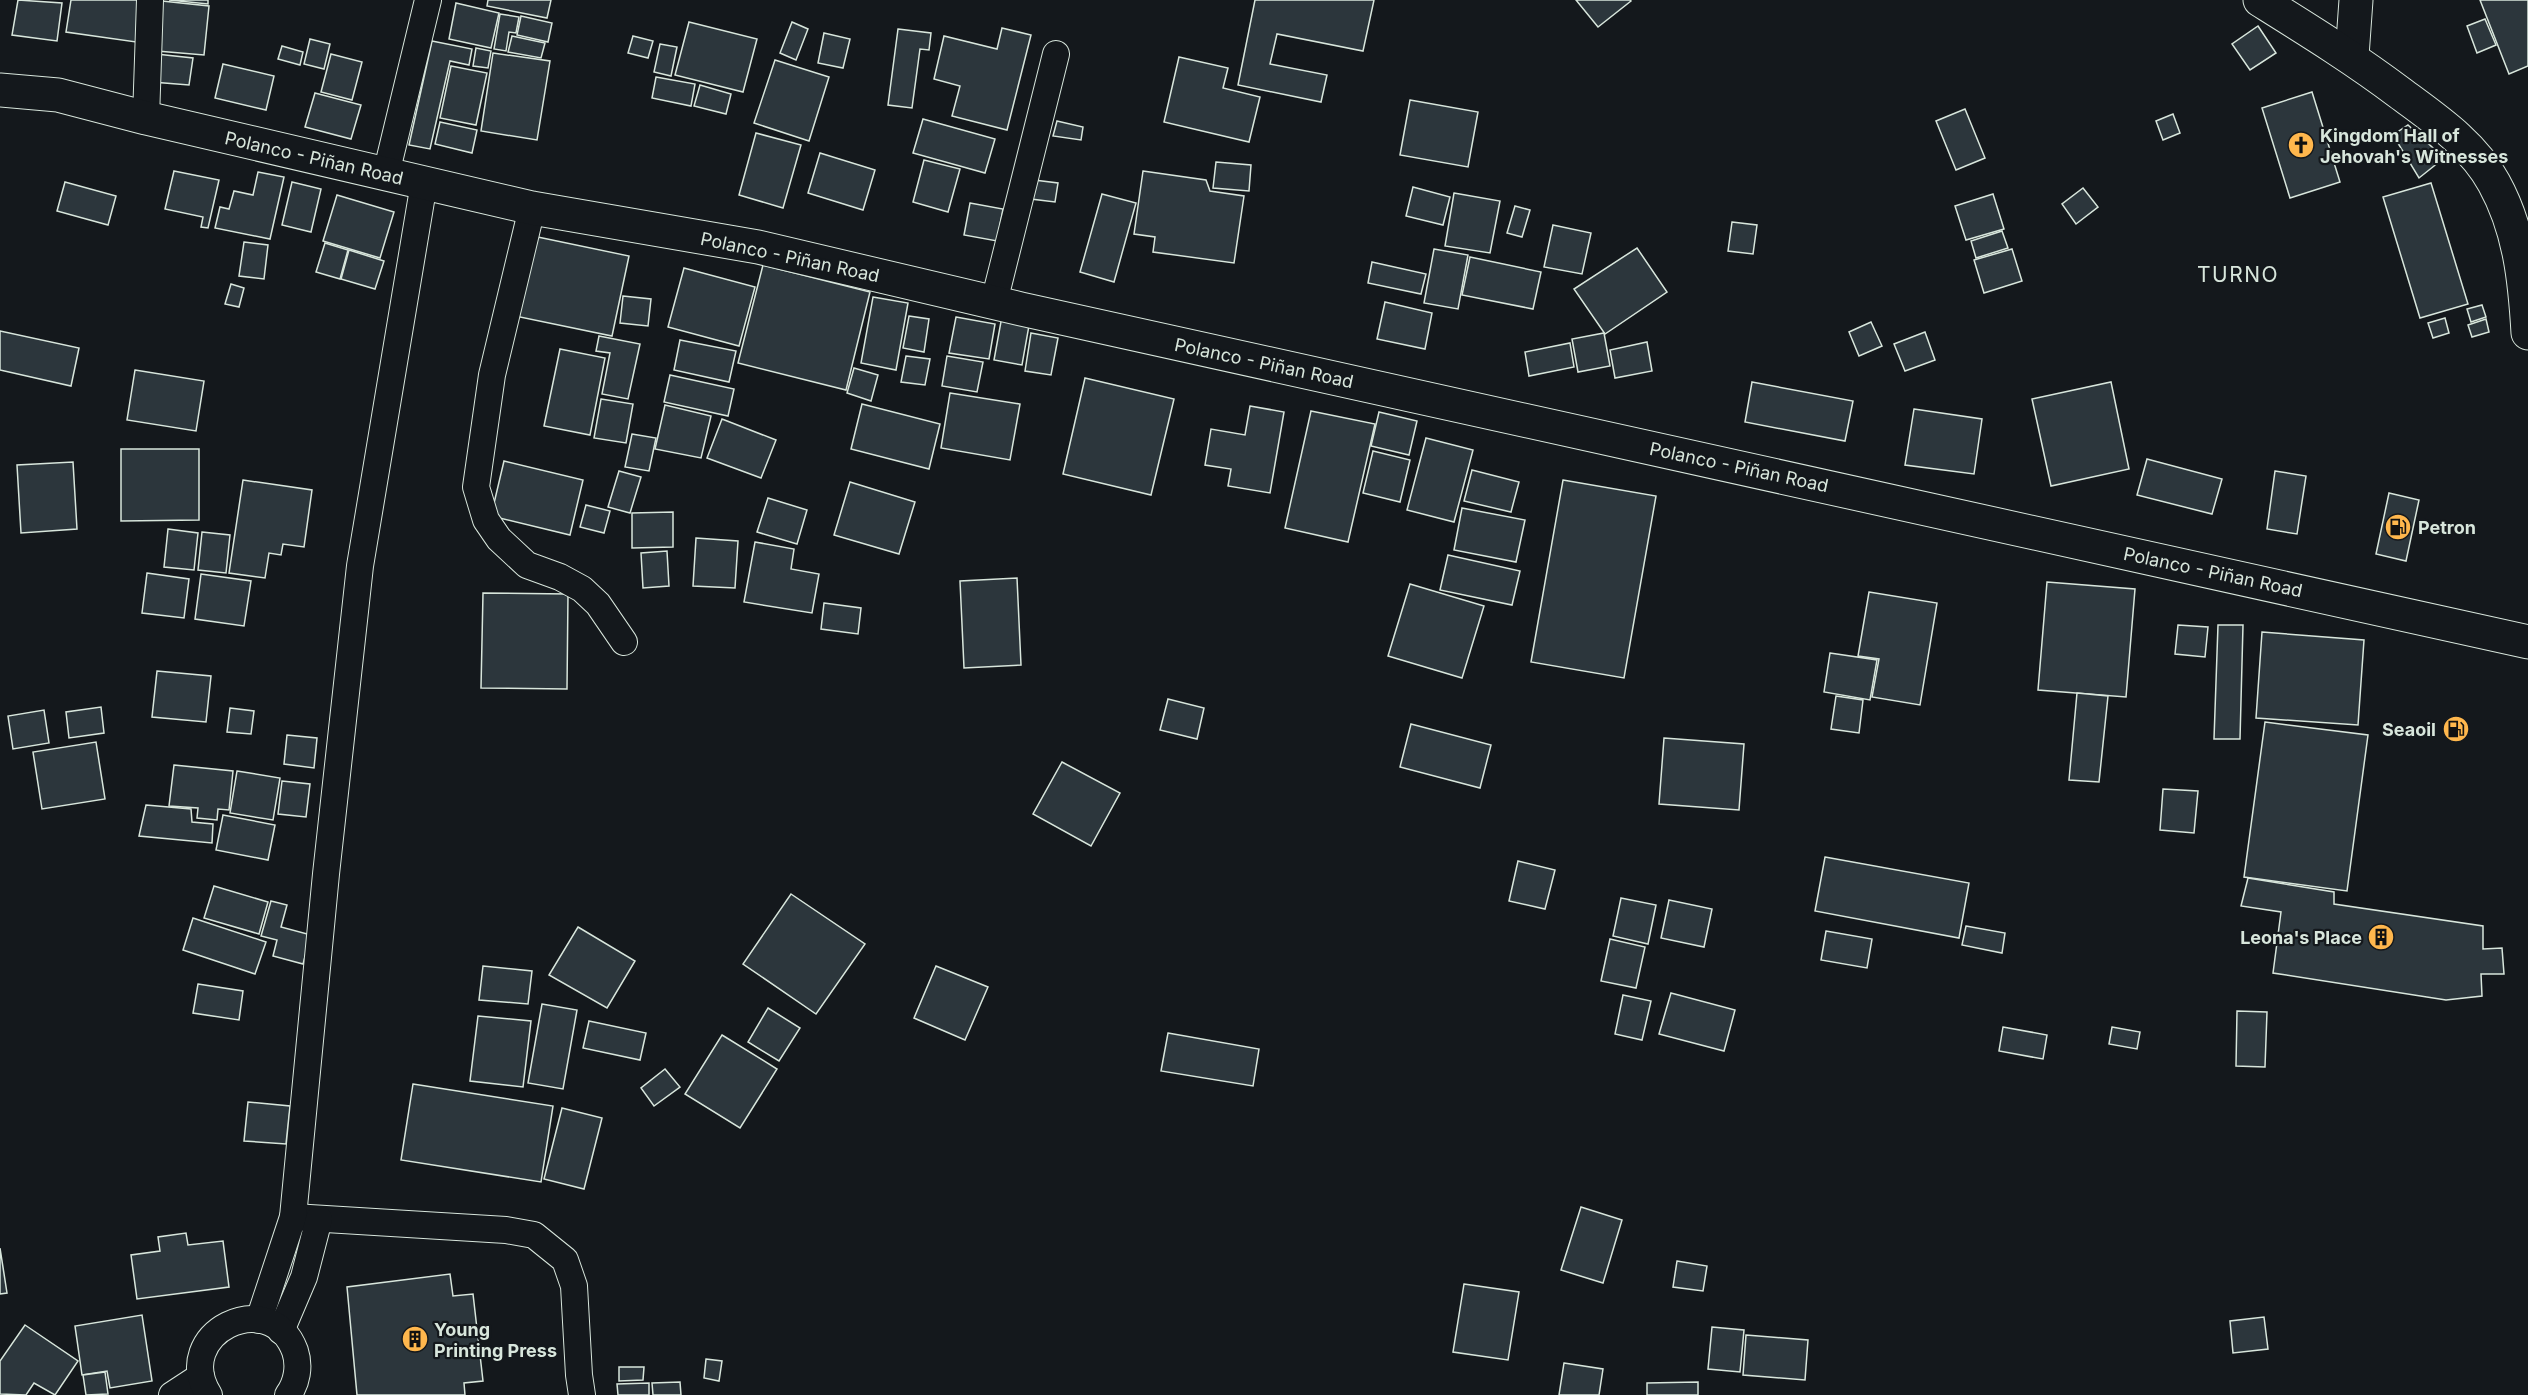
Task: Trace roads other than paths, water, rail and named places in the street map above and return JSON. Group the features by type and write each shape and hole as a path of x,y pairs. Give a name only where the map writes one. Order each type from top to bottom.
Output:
{"main road":[{"path":"2260,0 2352,56 2446,126 2479,159 2494,183 2509,215 2520,254 2528,333"},
{"path":"2352,56 2356,0"},
{"name":"Polanco - Piñan Road","path":"0,90 58,95 146,118 532,208 758,247 994,302 2528,642"}],"street":[{"path":"146,118 150,0"},
{"path":"387,174 428,0"},
{"path":"994,302 1056,54"},
{"path":"270,1325 293,1217 326,874 360,566 424,183"},
{"path":"532,208 492,375 476,487 486,520 499,539 527,565 560,577 582,589 598,604 624,642"},
{"path":"293,1217 506,1230 534,1235 565,1260 574,1286 582,1395"},
{"path":"270,1325 304,1277 319,1219"},
{"path":"172,1395 205,1386 203,1352 216,1332 236,1320 270,1325 290,1341 298,1367 296,1380 288,1395"}],"place":[{"name":"Kingdom Hall of Jehovah's Witnesses","path":"2301,145"},
{"name":"Petron","path":"2398,527"},
{"name":"Seaoil","path":"2456,729"},
{"name":"Leona's Place","path":"2381,937"},
{"name":"Young Printing Press","path":"415,1339"}],"district":[{"name":"TURNO","path":"2238,274"}]}
